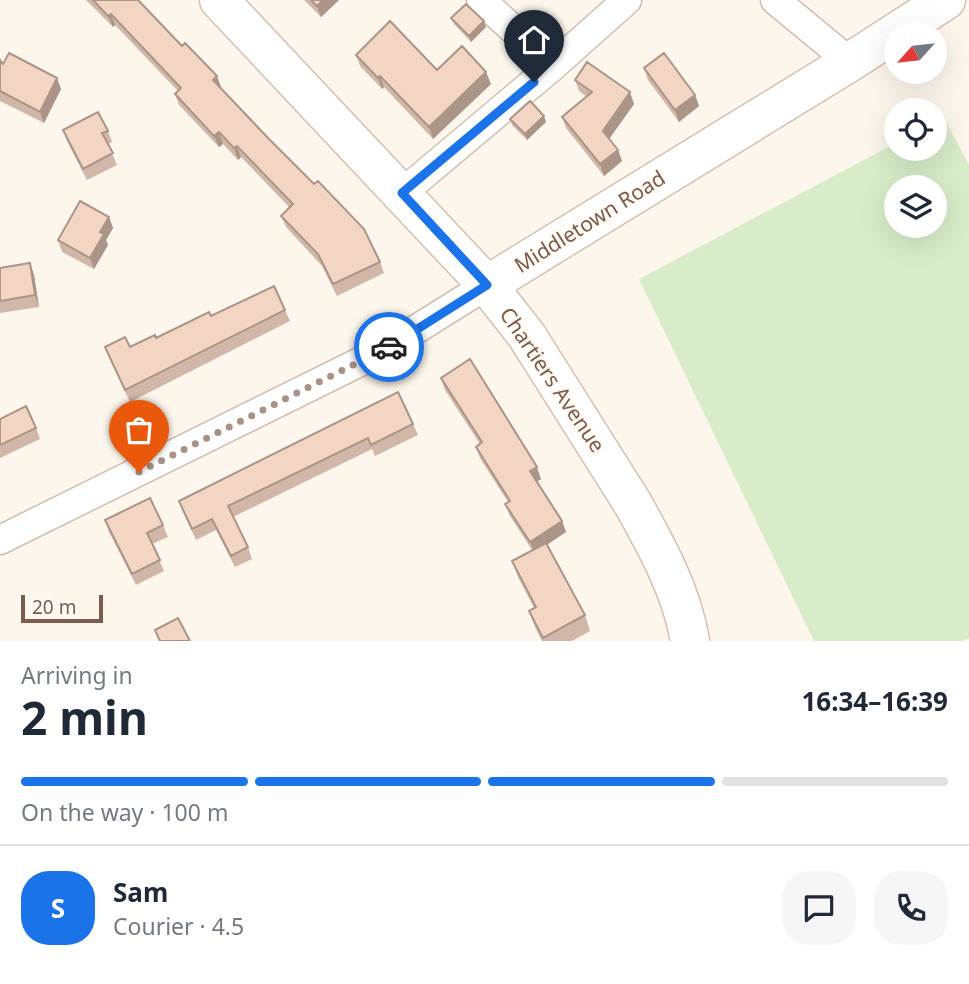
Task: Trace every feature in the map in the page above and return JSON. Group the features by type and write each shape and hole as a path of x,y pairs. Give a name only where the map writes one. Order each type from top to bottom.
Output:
{"street":[{"name":"Chartiers Avenue","path":"219,0 487,285 527,336 633,504 676,589 690,641"},
{"path":"481,0 553,66"},
{"path":"402,193 627,0"},
{"path":"775,0 850,62"},
{"name":"Middletown Road","path":"0,541 380,352 946,0"}],"green space":[{"path":"947,124 969,165 969,638 963,641 814,641 639,279 884,149 884,161 947,161"}],"building":[{"path":"93,0 138,0 182,46 185,43 217,76 213,80 269,139 314,184 318,181 364,229 380,262 333,284 318,254 281,216 293,204 237,146 234,148 219,132 214,136 175,94 181,88 111,14 108,16"},
{"path":"311,0 323,0 317,6"},
{"path":"466,4 484,21 469,36 451,18"},
{"path":"390,21 437,70 462,46 486,72 429,127 356,55"},
{"path":"9,53 57,78 40,112 0,91 0,60 3,64"},
{"path":"664,53 695,95 675,110 644,68"},
{"path":"587,62 630,92 603,131 618,150 600,164 562,117 592,92 575,80"},
{"path":"530,101 544,116 525,134 510,119"},
{"path":"98,112 108,131 102,133 113,153 83,169 63,130"},
{"path":"80,201 109,217 100,232 104,234 90,258 58,240"},
{"path":"30,263 35,295 0,301 0,268"},
{"path":"274,286 285,310 125,390 105,347 125,337 130,347 155,335 156,338 209,312 211,316"},
{"path":"470,359 537,467 530,471 562,521 530,542 505,504 510,501 476,447 482,442 441,378"},
{"path":"398,392 413,424 371,445 368,438 228,506 248,547 231,556 212,519 192,529 179,501"},
{"path":"26,406 36,428 0,445 0,419"},
{"path":"150,498 163,525 147,533 160,560 132,574 105,520"},
{"path":"546,543 585,615 543,638 529,611 536,607 512,561"},
{"path":"178,618 190,641 160,641 155,630"}],"way so far":[{"path":"139,472 389,347"}],"route":[{"path":"389,347 487,285 402,193 534,82"}]}
